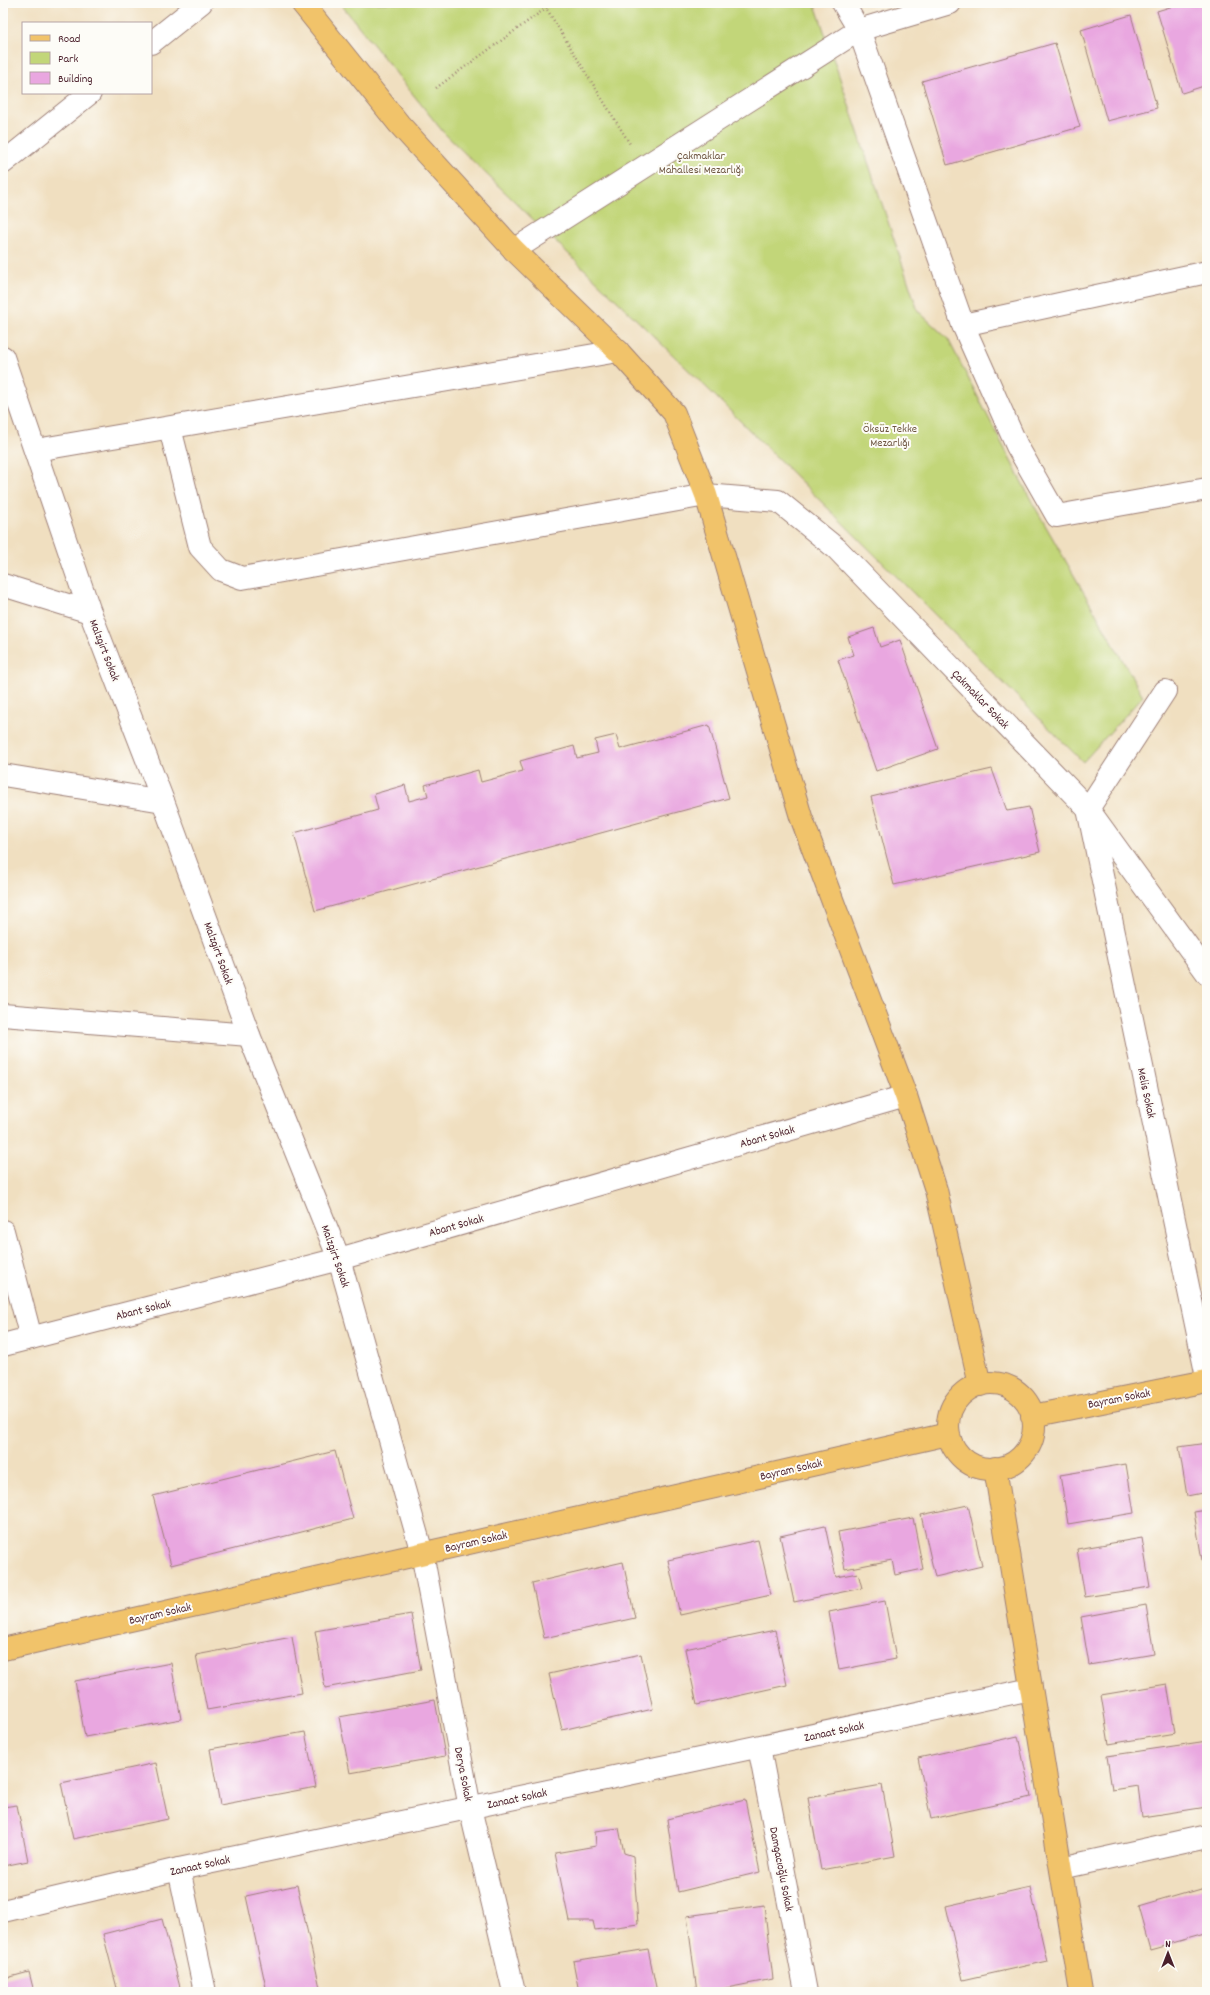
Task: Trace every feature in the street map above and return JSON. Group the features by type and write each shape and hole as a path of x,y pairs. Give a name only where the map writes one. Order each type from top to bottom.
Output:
{"main road":[{"path":"302,3 399,124 514,250 618,351 674,413 706,495 801,817 906,1096 936,1190 980,1385"},
{"name":"Bayram Sokak","path":"1032,1416 1207,1381"},
{"path":"986,1383 1000,1384 1013,1389 1023,1398 1030,1409 1033,1435 1028,1448 1018,1459 1005,1466 995,1468 975,1466 962,1459 953,1447 948,1434 948,1418 953,1404 962,1394 980,1385 986,1383"},
{"name":"Bayram Sokak","path":"3,1649 948,1434"},
{"path":"995,1468 1081,1992"}],"street":[{"path":"152,43 201,3"},
{"path":"843,3 859,30 963,325 1017,446 1056,516 1207,489"},
{"path":"514,250 859,30 950,3"},
{"path":"3,163 89,94"},
{"path":"963,325 1207,272"},
{"path":"36,450 618,351"},
{"name":"Malzgirt Sokak","path":"3,357 36,450 90,612 163,801 249,1035 339,1259 422,1554"},
{"name":"Çakmaklar Sokak","path":"170,428 200,547 221,570 242,578 706,495 778,501 838,550 1088,809 1207,973"},
{"path":"3,585 90,612"},
{"path":"1088,809 1165,690"},
{"path":"3,775 163,801"},
{"name":"Melis Sokak","path":"1088,809 1207,1377"},
{"path":"3,1015 249,1035"},
{"name":"Abant Sokak","path":"3,1345 339,1259 906,1096"},
{"path":"3,1230 31,1338"},
{"name":"Derya Sokak","path":"422,1554 470,1808 514,1992"},
{"name":"Zanaat Sokak","path":"3,1911 179,1869 1031,1689"},
{"name":"Damgacıoğlu Sokak","path":"759,1746 806,1992"},
{"path":"1061,1868 1207,1836"},
{"path":"179,1869 206,1992"}],"path":[{"path":"543,3 644,167"},
{"path":"436,88 552,3"}],"green space":[{"name":"Çakmaklar Mahallesi Mezarlığı","path":"340,3 813,3 817,10 918,311 948,339 1032,502 1143,696 1083,762 708,389 444,133"}],"building":[{"path":"1183,3 1207,3 1207,85 1182,93 1157,11"},
{"path":"1131,15 1157,108 1107,121 1081,30"},
{"path":"1055,43 1080,127 947,165 922,81"},
{"path":"874,628 880,647 900,640 938,749 876,771 838,660 854,655 848,637"},
{"path":"709,725 729,798 315,911 294,833 378,810 374,794 405,785 409,801 428,796 425,785 478,770 481,782 523,771 520,761 574,746 577,758 598,753 595,740 616,735 620,749"},
{"path":"992,769 1007,811 1029,807 1040,852 894,885 871,797"},
{"path":"1207,1443 1207,1492 1187,1496 1179,1447"},
{"path":"335,1451 353,1519 171,1565 153,1496"},
{"path":"1126,1464 1134,1513 1068,1524 1060,1475"},
{"path":"968,1505 982,1566 935,1577 921,1515"},
{"path":"1207,1510 1207,1560 1202,1560 1194,1512"},
{"path":"913,1518 923,1569 895,1575 892,1560 845,1569 838,1532"},
{"path":"825,1526 836,1577 858,1573 862,1588 794,1602 780,1536"},
{"path":"1142,1538 1150,1587 1085,1597 1077,1549"},
{"path":"758,1540 771,1595 680,1615 668,1560"},
{"path":"623,1562 635,1618 544,1638 532,1583"},
{"path":"885,1601 896,1659 839,1670 829,1612"},
{"path":"1146,1605 1154,1654 1089,1665 1081,1617"},
{"path":"411,1614 421,1670 325,1688 315,1631"},
{"path":"775,1630 787,1685 697,1705 685,1649"},
{"path":"292,1637 302,1693 207,1710 196,1655"},
{"path":"641,1654 653,1709 562,1730 549,1674"},
{"path":"171,1663 181,1719 85,1737 75,1681"},
{"path":"1167,1684 1175,1733 1109,1744 1101,1695"},
{"path":"435,1700 445,1756 350,1773 339,1717"},
{"path":"305,1732 316,1787 220,1805 210,1749"},
{"path":"1018,1736 1031,1797 931,1819 918,1758"},
{"path":"1207,1741 1207,1807 1142,1817 1138,1786 1112,1790 1107,1756"},
{"path":"156,1763 168,1819 73,1839 61,1783"},
{"path":"882,1785 895,1856 821,1870 808,1798"},
{"path":"745,1800 760,1872 678,1892 667,1819"},
{"path":"17,1805 28,1861 3,1866 3,1807"},
{"path":"619,1828 624,1853 633,1856 638,1924 595,1930 593,1921 569,1921 555,1853 596,1846 595,1831"},
{"path":"297,1885 321,1992 267,1992 246,1896"},
{"path":"1030,1887 1047,1961 963,1980 946,1906"},
{"path":"1207,1887 1207,1934 1150,1950 1138,1907"},
{"path":"764,1905 773,1979 706,1992 697,1992 687,1916"},
{"path":"162,1919 181,1991 118,1992 103,1934"},
{"path":"648,1949 657,1992 579,1992 573,1961"},
{"path":"29,1972 34,1992 3,1992 3,1979"}],"park label":[{"name":"Öksüz Tekke Mezarlığı","path":"890,435"}]}
